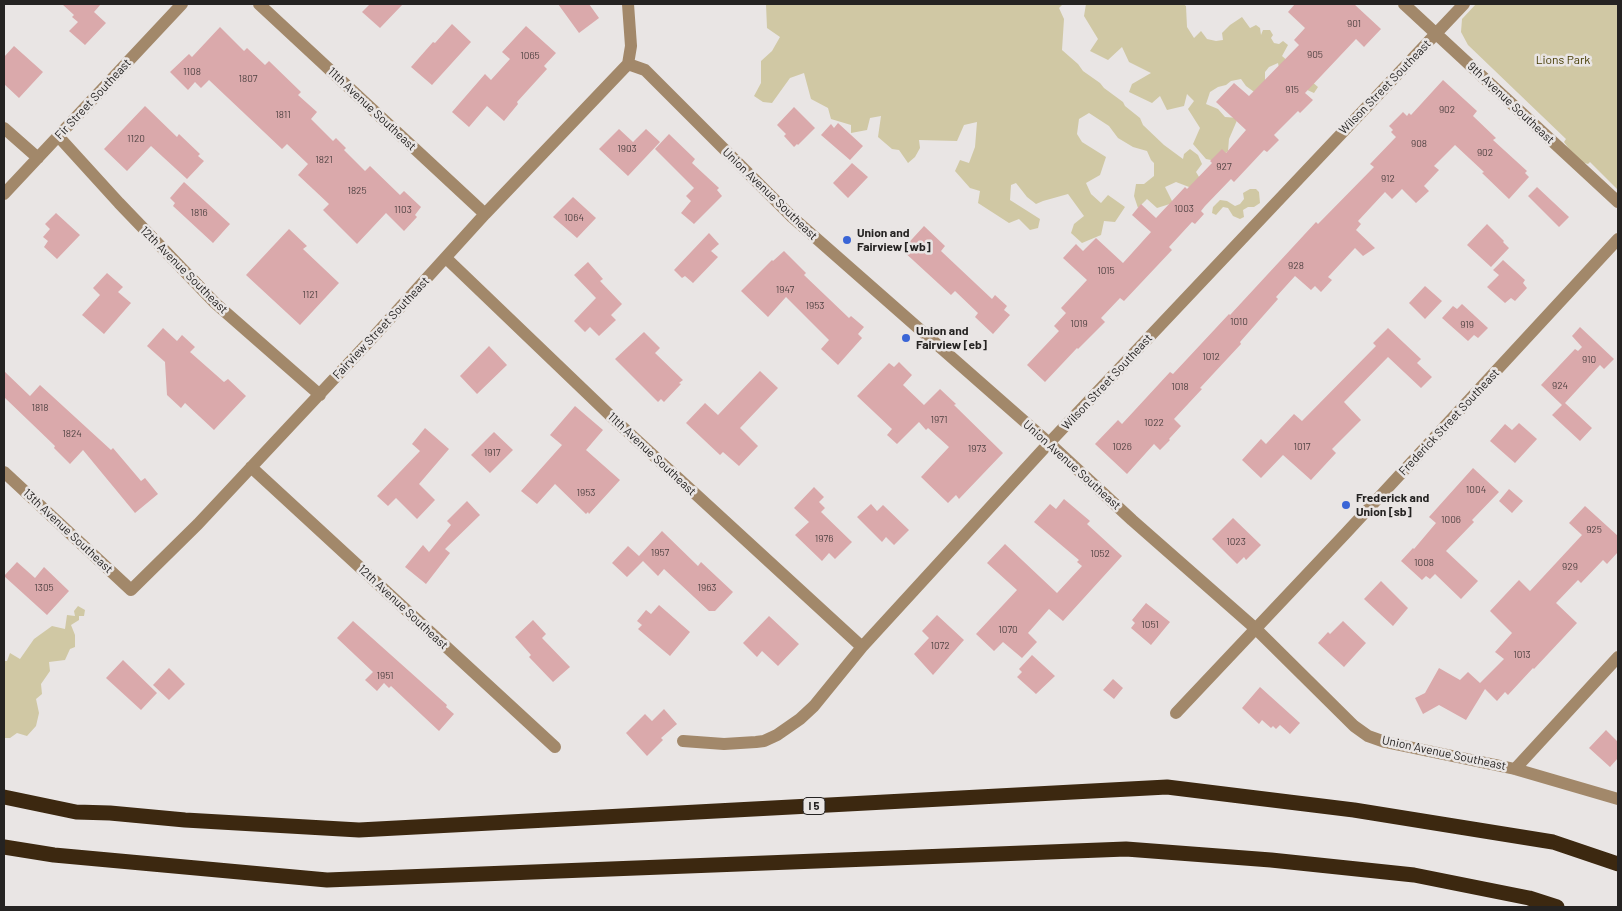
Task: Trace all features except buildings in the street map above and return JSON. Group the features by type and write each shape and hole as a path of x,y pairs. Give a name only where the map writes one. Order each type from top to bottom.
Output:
{"highway":[{"name":"I 5","path":"4,797 76,812 359,830 1166,788 1354,810 1553,842 1618,864"},
{"path":"4,847 54,855 327,880 1126,849 1271,860 1414,875 1529,898 1557,907"}],"street":[{"name":"Fir Street Southeast","path":"4,194 182,4"},
{"name":"11th Avenue Southeast","path":"259,4 485,214"},
{"path":"628,4 631,46 628,64"},
{"name":"9th Avenue Southeast","path":"1404,4 1618,202"},
{"name":"Wilson Street Southeast","path":"683,740 724,744 764,740 777,735 800,719 814,706 862,647 1049,443 1464,4"},
{"name":"Fairview Street Southeast","path":"132,590 198,524 320,395 485,214 628,64"},
{"name":"Union Avenue Southeast","path":"628,64 645,70 792,217 1049,443 1132,520 1256,629 1354,726 1368,736 1385,742 1515,769 1618,799"},
{"path":"4,128 38,158"},
{"name":"12th Avenue Southeast","path":"58,136 215,303 320,395"},
{"name":"Frederick Street Southeast","path":"1176,713 1618,239"},
{"name":"11th Avenue Southeast","path":"446,258 616,421 862,647"},
{"name":"12th Avenue Southeast","path":"251,468 555,747"},
{"name":"13th Avenue Southeast","path":"4,472 132,590"},
{"path":"1515,769 1618,657"}],"green space":[{"path":"766,4 1063,4 1059,8 1064,19 1062,50 1083,71 1123,102 1164,145 1183,159 1184,154 1190,149 1198,155 1202,164 1196,172 1210,195 1176,182 1165,187 1173,203 1157,208 1147,199 1138,208 1134,196 1136,184 1144,184 1154,176 1154,163 1147,151 1133,147 1118,138 1109,126 1089,113 1079,119 1077,134 1082,142 1106,157 1100,175 1086,183 1091,194 1101,203 1108,195 1125,207 1115,222 1104,221 1101,235 1082,243 1071,233 1074,224 1084,216 1068,194 1036,204 1027,197 1016,183 1011,185 1010,200 1040,219 1038,228 1030,230 1019,219 1009,223 978,203 980,191 970,188 955,171 960,160 969,163 975,147 977,122 964,125 957,141 919,140 920,148 915,157 908,163 899,150 892,149 878,137 881,116 870,118 867,130 851,133 851,125 831,119 828,108 811,99 804,73 790,78 772,103 763,102 754,96 761,83 761,61 772,51 780,37 767,28"},
{"path":"1086,4 1183,4 1186,6 1187,27 1194,38 1201,31 1207,39 1216,41 1223,40 1222,33 1242,17 1250,28 1256,25 1260,28 1261,35 1263,30 1270,30 1274,43 1279,44 1283,41 1288,45 1282,56 1318,87 1314,93 1305,89 1280,73 1278,63 1269,67 1265,72 1265,87 1261,97 1246,86 1241,79 1231,81 1210,92 1206,104 1218,109 1225,117 1238,118 1229,139 1228,151 1216,161 1206,159 1193,144 1200,128 1188,109 1194,101 1187,94 1184,106 1167,110 1160,96 1152,103 1129,92 1132,84 1151,73 1129,62 1122,47 1108,60 1090,51 1098,39 1084,16"},
{"name":"Lions Park","path":"1476,4 1618,4 1618,190 1590,162 1588,164 1578,161 1564,142 1566,139 1468,45 1461,32 1462,19"},
{"path":"1250,189 1256,189 1259,192 1260,203 1243,210 1244,217 1240,219 1233,216 1228,208 1223,207 1216,215 1212,213 1213,207 1220,200 1227,201 1235,206 1240,204 1244,199 1243,193"},
{"path":"78,606 85,610 84,616 79,616 79,620 71,625 75,635 75,647 70,649 65,660 49,662 50,671 41,684 42,694 36,699 39,713 36,726 27,736 17,733 10,738 4,738 4,661 7,661 10,653 20,659 34,639 52,626 65,629 67,615 75,616 74,611"}],"place":[{"name":"Union and Fairview [wb]","path":"847,240"},
{"name":"Union and Fairview [eb]","path":"906,338"},
{"name":"Frederick and Union [sb]","path":"1346,505"}]}
